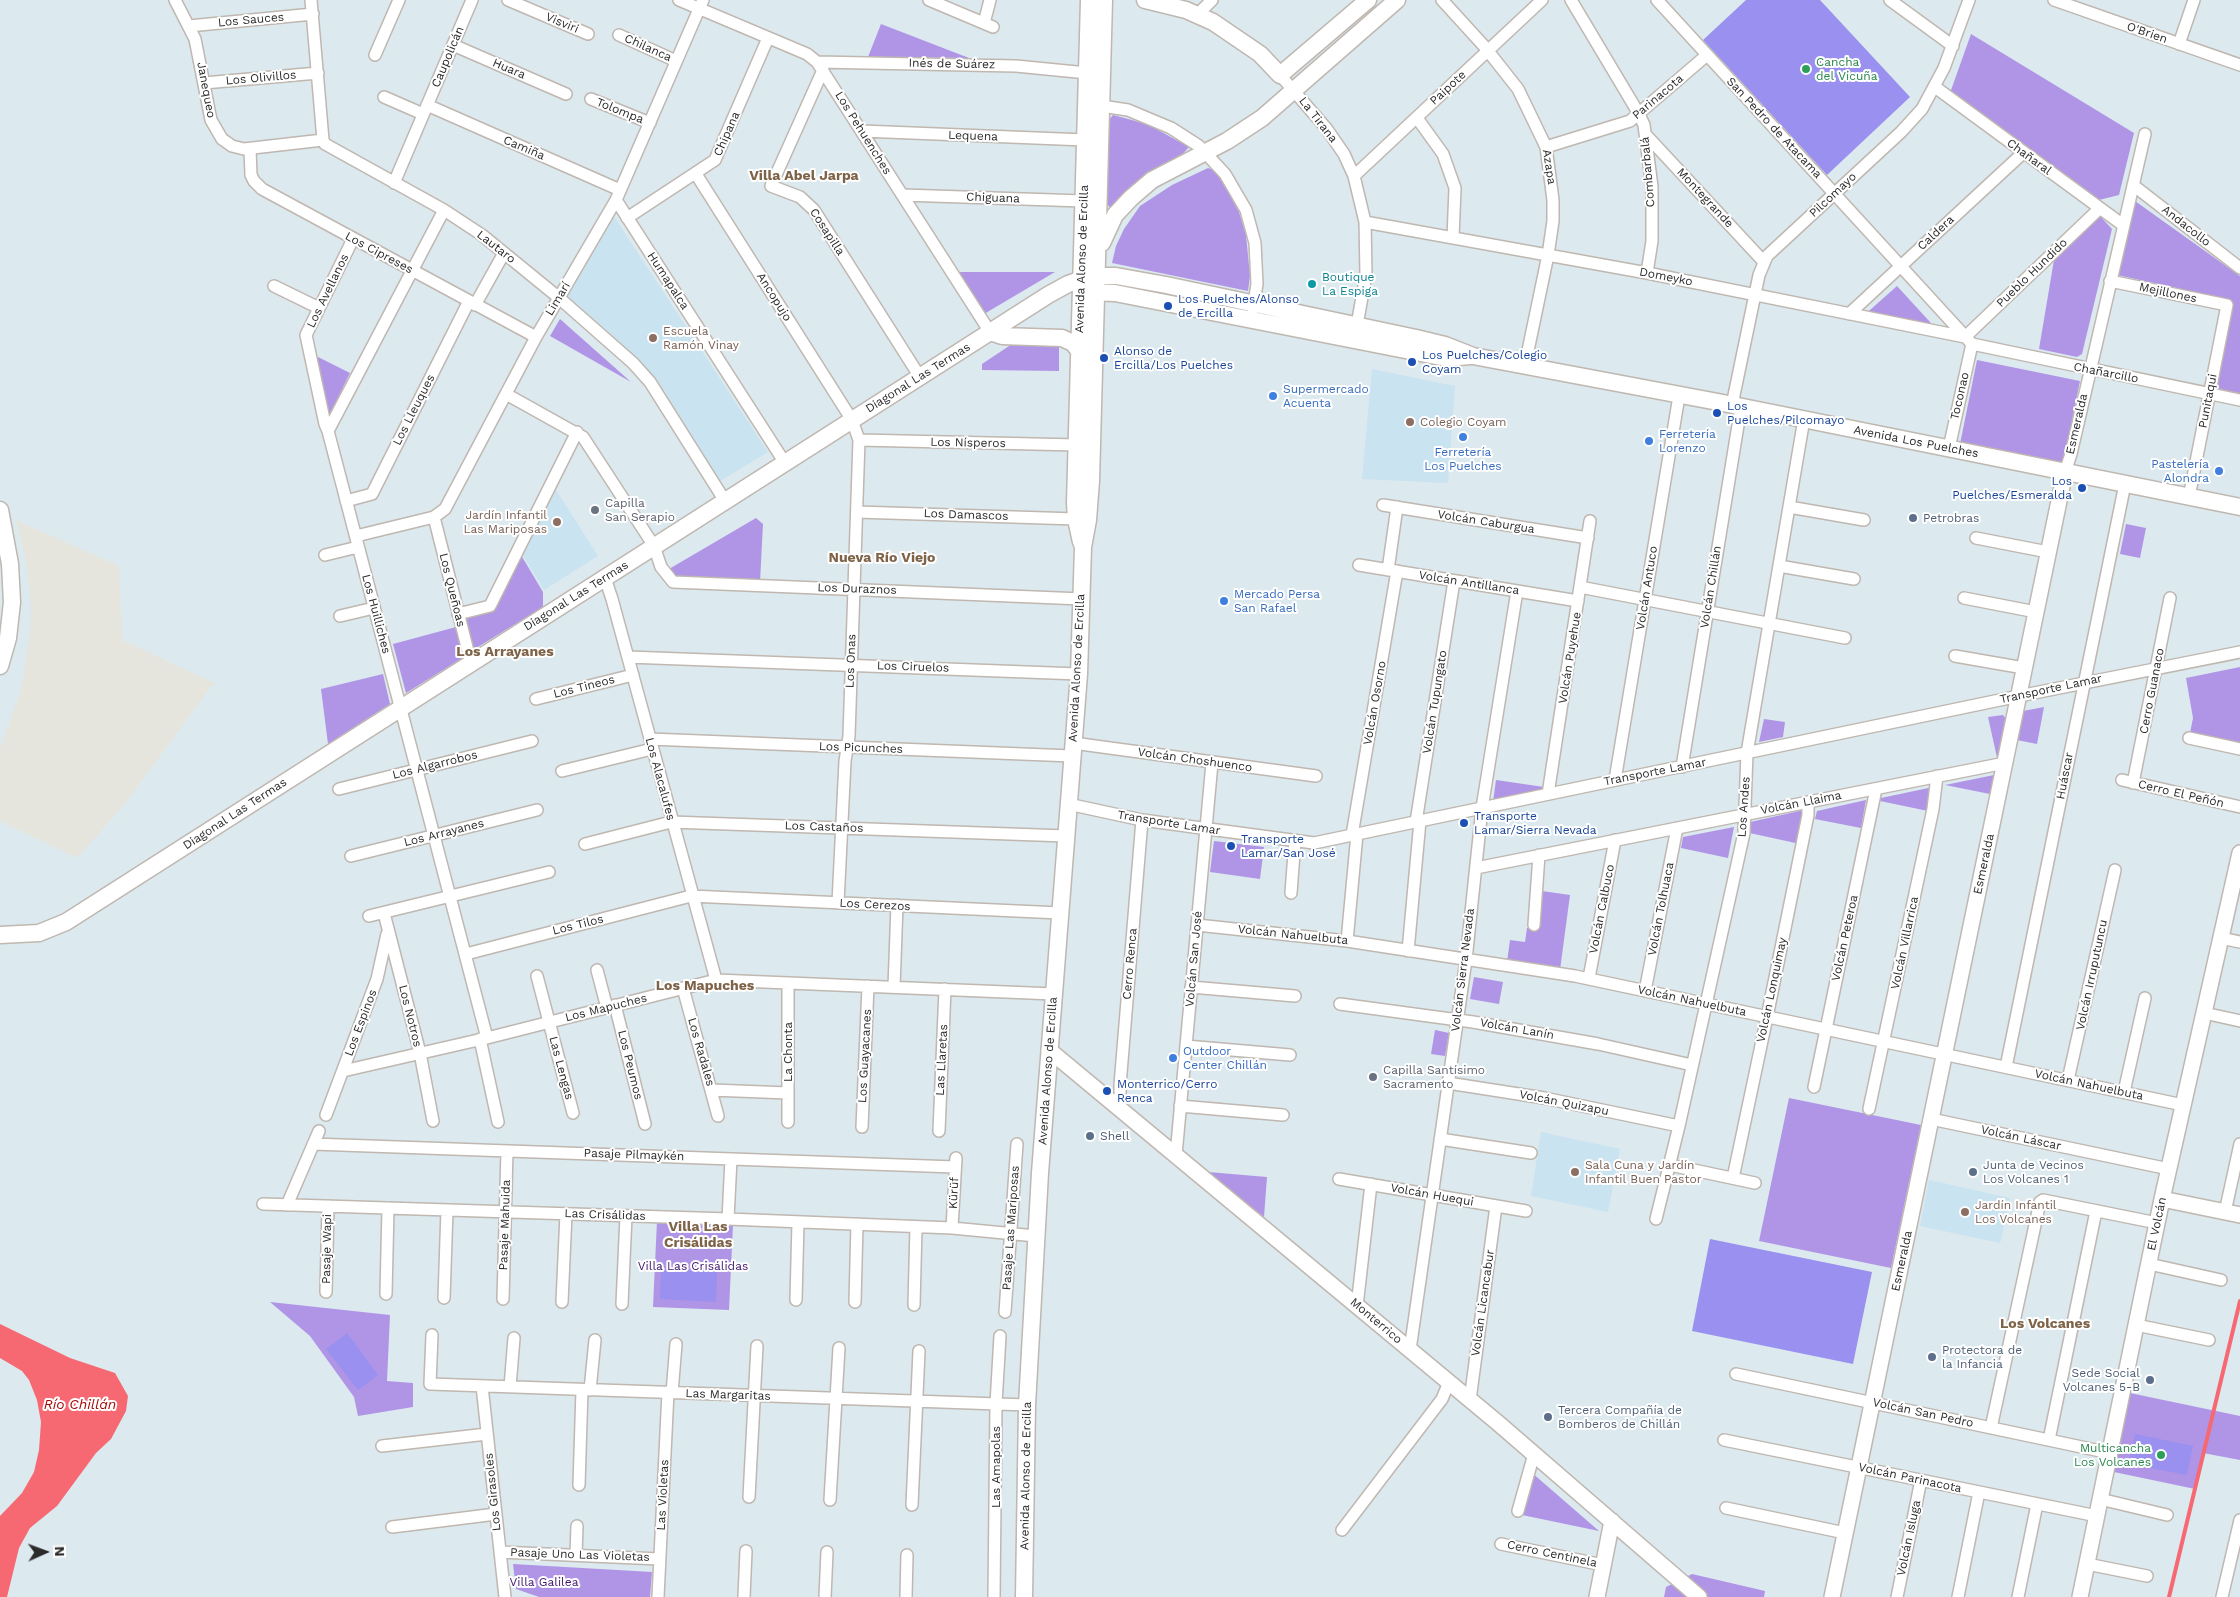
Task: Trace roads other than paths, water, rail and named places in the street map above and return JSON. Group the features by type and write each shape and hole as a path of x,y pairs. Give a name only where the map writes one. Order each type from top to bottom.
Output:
{"main road":[{"path":"1089,8 1103,0"},
{"name":"Avenida Alonso de Ercilla","path":"1024,1597 1027,1405 1036,1236 1079,674 1083,547 1088,520 1091,481 1099,250 1094,105 1103,0"},
{"name":"La Tirana","path":"1145,0 1198,14 1244,41 1260,54 1280,76"},
{"path":"1280,76 1368,0"},
{"path":"1099,250 1115,215 1152,180 1246,130 1295,91 1396,0"},
{"name":"Avenida Alonso de Ercilla","path":"1083,547 1076,519 1085,140 1094,105 1087,73 1089,8"},
{"name":"Avenida Los Puelches","path":"1098,283 1116,276 1252,312 1446,358 1473,356"},
{"name":"Diagonal Las Termas","path":"0,935 38,933 66,922 1044,298 1081,285 1098,283"},
{"name":"Avenida Los Puelches","path":"1252,312 1357,325 1445,345 1473,356 1737,406 2240,507"},
{"path":"990,332 1002,336 1062,338 1073,343 1079,351"},
{"path":"0,510 10,564 12,602 8,638 0,666"}],"street":[{"name":"Janequeo","path":"175,0 190,26 197,48 211,120 217,134 232,146 250,149 323,140"},
{"path":"311,0 323,140"},
{"path":"375,55 399,0"},
{"name":"Caupolicán","path":"394,183 472,0"},
{"name":"Visviri","path":"508,0 588,34"},
{"name":"Los Pehuenches","path":"679,0 701,4 768,38 807,54 820,66 990,332"},
{"path":"929,0 988,25 990,0"},
{"name":"Azapa","path":"1442,0 1488,51 1518,90 1546,147 1553,200 1548,256 1525,365"},
{"name":"Paipote","path":"1354,176 1542,0"},
{"name":"Combarbalá","path":"1571,0 1639,114 1646,135 1652,187 1652,241 1647,273"},
{"name":"San Pedro de Atacama","path":"1656,0 1835,193 1968,341"},
{"path":"1890,0 1953,46"},
{"name":"Pilcomayo","path":"1737,406 1755,296 1764,262 1772,251 1912,121 1935,87 1953,46 1969,0"},
{"name":"O'Brien","path":"2054,0 2240,65"},
{"path":"2179,44 2194,0"},
{"path":"1198,14 1210,1"},
{"name":"Limarí","path":"434,516 442,512 448,505 536,337 618,195 701,4"},
{"name":"Los Sauces","path":"190,26 313,14"},
{"name":"Chilanca","path":"619,35 676,61"},
{"name":"Chipana","path":"627,218 715,160 768,38"},
{"name":"Huara","path":"453,45 566,94"},
{"name":"Parinacota","path":"1546,147 1630,121 1706,55"},
{"name":"Inés de Suárez","path":"820,66 1023,66 1087,73"},
{"name":"Cosapilla","path":"820,66 771,186 800,197 814,210 920,377"},
{"name":"Los Olivillos","path":"204,83 318,73"},
{"name":"La Tirana","path":"1280,76 1326,128 1344,154 1354,176 1365,222 1366,275 1357,325"},
{"name":"Chañaral","path":"1935,87 2123,225"},
{"path":"384,97 425,110"},
{"name":"Tolompa","path":"591,99 650,123"},
{"path":"1094,105 1128,110 1157,120 1185,136 1205,152 1231,182 1249,218 1256,259 1257,284 1252,312"},
{"name":"Camiña","path":"425,110 618,195"},
{"path":"1417,118 1443,154 1455,188 1453,238"},
{"name":"Lequena","path":"862,131 1085,140"},
{"name":"Esmeralda","path":"1832,1597 2065,472 2145,134"},
{"name":"Montegrande","path":"1646,135 1764,262"},
{"name":"Lautaro","path":"323,140 330,148 444,210 482,235 558,297 640,371 725,501"},
{"name":"Los Cipreses","path":"250,149 251,175 257,186 536,337"},
{"name":"Caldera","path":"1849,314 2023,153"},
{"name":"Ancopujo","path":"696,174 852,420"},
{"name":"Andacollo","path":"2133,185 2238,262"},
{"name":"Humapalca","path":"618,195 627,218 785,463"},
{"name":"Chiguana","path":"903,195 1084,201"},
{"name":"Pueblo Hundido","path":"1968,341 2099,209"},
{"path":"328,431 444,210"},
{"name":"Domeyko","path":"1365,222 1647,273 1849,314 1968,341"},
{"name":"Los Avellanos","path":"328,431 324,424 306,336 353,239"},
{"name":"Los Lleuques","path":"346,502 372,494 472,303 504,253"},
{"name":"Mejillones","path":"2110,281 2227,305"},
{"path":"274,286 320,308"},
{"name":"Punitaqui","path":"2189,497 2227,305"},
{"name":"Chañarcillo","path":"1968,341 2090,370 2240,400"},
{"name":"Toconao","path":"1949,448 1968,341"},
{"path":"506,394 577,432 587,442 654,546"},
{"name":"Volcán Antuco","path":"1615,780 1679,396"},
{"name":"Volcán Chillán","path":"1682,767 1737,406"},
{"name":"Los Onas","path":"838,903 857,512 858,440 852,420"},
{"name":"Los Andes","path":"1656,1219 1707,1004 1744,833 1743,815 1747,753 1804,420"},
{"name":"Los Huilliches","path":"328,431 466,954 484,1039 498,1122"},
{"path":"458,614 490,606 577,432"},
{"name":"Los Nísperos","path":"858,440 1077,445"},
{"name":"Huáscar","path":"2006,1067 2125,484"},
{"name":"Volcán Caburgua","path":"1383,505 1588,538"},
{"name":"Volcán Osorno","path":"1347,941 1355,834 1392,570 1397,507"},
{"path":"1789,507 1864,520"},
{"name":"Los Damascos","path":"857,512 1076,519"},
{"path":"325,555 434,516"},
{"name":"Los Queñoas","path":"434,516 471,663"},
{"name":"Volcán Puyehue","path":"1548,794 1590,521"},
{"path":"1976,538 2048,552"},
{"name":"Los Duraznos","path":"654,546 661,567 672,582 1082,598"},
{"name":"Volcán Antillanca","path":"1359,565 1578,602"},
{"path":"1779,566 1854,580"},
{"name":"Los Alacalufes","path":"605,578 628,657 691,896 716,980"},
{"name":"Volcán Tupungato","path":"1408,951 1418,821 1454,581"},
{"path":"1580,587 1845,638"},
{"name":"Volcán Sierra Nevada","path":"1410,1350 1466,960 1482,808 1517,591"},
{"path":"1964,598 2036,612"},
{"name":"Cerro Guanaco","path":"2128,781 2156,668 2170,598"},
{"path":"340,616 374,608"},
{"name":"Transporte Lamar","path":"1068,804 1142,820 1314,843 2084,682 2240,652"},
{"path":"1955,656 2024,668"},
{"name":"Los Ciruelos","path":"628,657 1079,674"},
{"name":"Los Tineos","path":"536,699 632,675"},
{"path":"2189,738 2240,749"},
{"name":"Los Algarrobos","path":"338,789 532,741"},
{"name":"Los Picunches","path":"562,771 651,744 1073,750"},
{"name":"Volcán Choshuenco","path":"1073,750 1212,763 1316,776"},
{"name":"Volcán Llaima","path":"1476,868 2005,762"},
{"name":"Volcán San José","path":"1176,1155 1212,763"},
{"name":"Volcán Villarrica","path":"1869,1109 1933,809 1937,776"},
{"name":"Cerro El Peñón","path":"2128,781 2240,808"},
{"name":"Volcán Peteroa","path":"1814,1087 1876,788"},
{"name":"Volcán Lonquimay","path":"1733,1178 1808,815 1808,802"},
{"name":"Los Arrayanes","path":"352,856 537,810"},
{"name":"Cerro Renca","path":"1120,1109 1120,1085 1142,820"},
{"name":"Los Castaños","path":"584,844 672,822 1066,836"},
{"name":"Volcán Tolhuaca","path":"1644,991 1677,828"},
{"path":"1291,892 1295,840"},
{"name":"Volcán Calbuco","path":"1589,978 1615,840"},
{"name":"El Volcán","path":"2080,1597 2162,1199 2240,853"},
{"path":"1534,925 1539,855"},
{"name":"Volcán Irruputuncu","path":"2068,1080 2115,870"},
{"path":"369,916 549,872"},
{"name":"Los Cerezos","path":"691,896 1060,913"},
{"name":"Los Tilos","path":"466,954 691,896"},
{"path":"894,987 897,906"},
{"name":"Los Notros","path":"384,913 420,1053 433,1121"},
{"name":"Volcán Nahuelbuta","path":"1197,925 1347,941 1589,978 2183,1105"},
{"name":"Los Espinos","path":"326,1115 377,979 388,929"},
{"path":"2221,938 2240,942"},
{"name":"Los Peumos","path":"597,970 611,1007 645,1124"},
{"name":"Las Lengas","path":"537,976 573,1113"},
{"name":"Los Mapuches","path":"343,1071 484,1039 716,980 1054,994"},
{"name":"La Chonta","path":"788,983 788,1122"},
{"name":"Los Guayacanes","path":"862,1127 868,986"},
{"path":"1191,987 1295,996"},
{"name":"Los Radales","path":"683,988 718,1116"},
{"name":"Las Llaretas","path":"939,1131 945,989"},
{"path":"2124,1092 2145,998"},
{"name":"Volcán Lanín","path":"1340,1004 1457,1020 1590,1043 1692,1065"},
{"path":"2204,1013 2240,1021"},
{"path":"1186,1046 1290,1055"},
{"name":"Monterrico","path":"1049,1050 1449,1382 1699,1597"},
{"name":"Volcán Quizapu","path":"1448,1083 1544,1098 1679,1126"},
{"path":"712,1090 788,1093"},
{"path":"1180,1106 1283,1115"},
{"name":"Volcán Láscar","path":"1931,1119 2169,1170"},
{"path":"287,1205 319,1132"},
{"path":"1440,1139 1531,1153"},
{"name":"Pasaje Pilmaykén","path":"313,1144 731,1159 956,1162"},
{"name":"Pasaje Las Mariposas","path":"1005,1312 1017,1144"},
{"path":"2162,1199 2233,1214 2240,1144"},
{"name":"Pasaje Mahuida","path":"503,1299 507,1151"},
{"path":"728,1219 731,1159"},
{"name":"Kürüf","path":"952,1228 956,1162"},
{"path":"1670,1165 1755,1183"},
{"name":"Volcán Huequi","path":"1338,1179 1526,1211"},
{"path":"1357,1306 1371,1184"},
{"path":"1991,1428 2041,1201 2157,1223"},
{"name":"Las Crisálidas","path":"263,1204 857,1224 952,1228 1036,1236"},
{"name":"Pasaje Wapi","path":"326,1292 328,1206"},
{"name":"Volcán Licancabur","path":"1470,1400 1496,1206"},
{"path":"386,1294 388,1208"},
{"path":"444,1298 448,1210"},
{"path":"2048,1440 2096,1211"},
{"path":"562,1302 566,1214"},
{"path":"622,1304 626,1216"},
{"path":"796,1300 798,1222"},
{"path":"855,1302 857,1224"},
{"path":"914,1305 916,1227"},
{"path":"2149,1264 2221,1280"},
{"path":"2136,1325 2209,1340"},
{"name":"Las Margaritas","path":"432,1335 430,1384 1027,1405"},
{"name":"Las Amapolas","path":"994,1597 996,1404 1000,1336"},
{"path":"510,1387 514,1338"},
{"path":"579,1485 586,1390 595,1340"},
{"name":"Las Violetas","path":"658,1597 670,1393 676,1344"},
{"path":"749,1497 757,1346"},
{"path":"830,1500 839,1348"},
{"path":"912,1505 919,1351"},
{"name":"Volcán San Pedro","path":"1736,1374 2110,1453"},
{"path":"1342,1530 1442,1399 1449,1382"},
{"name":"Los Girasoles","path":"482,1386 505,1597"},
{"path":"382,1446 487,1434"},
{"name":"Volcán Parinacota","path":"1724,1440 2097,1516"},
{"path":"1518,1512 1534,1454"},
{"name":"Volcán Isluga","path":"1897,1597 1921,1480"},
{"path":"1958,1597 1980,1492"},
{"path":"2100,1499 2167,1515"},
{"path":"2018,1597 2038,1504"},
{"path":"1726,1508 1845,1533"},
{"path":"392,1527 496,1514"},
{"path":"2222,1597 2240,1520"},
{"path":"1597,1597 1612,1521"},
{"path":"576,1555 577,1526"},
{"name":"Cerro Centinela","path":"1501,1544 1604,1565"},
{"path":"744,1597 746,1551"},
{"name":"Pasaje Uno Las Violetas","path":"500,1552 660,1559"},
{"path":"825,1597 827,1552"},
{"path":"906,1597 907,1555"},
{"path":"2087,1564 2147,1576"},
{"path":"658,1597 670,1597"}],"water":[{"name":"Río Chillán","path":"0,1324 70,1358 115,1373 128,1396 126,1411 111,1439 96,1453 57,1506 30,1528 19,1548 7,1597 0,1597 0,1516 22,1493 34,1472 39,1450 41,1422 37,1400 29,1380 22,1371 0,1358"}],"waterway":[{"path":"2169,1597 2240,1301"}],"place":[{"name":"Cancha del Vicuña","path":"1806,69"},
{"name":"Boutique La Espiga","path":"1312,284"},
{"name":"Los Puelches/Alonso de Ercilla","path":"1168,306"},
{"name":"Escuela Ramón Vinay","path":"653,338"},
{"name":"Alonso de Ercilla/Los Puelches","path":"1104,358"},
{"name":"Los Puelches/Colegio Coyam","path":"1412,362"},
{"name":"Supermercado Acuenta","path":"1273,396"},
{"name":"Los Puelches/Pilcomayo","path":"1717,413"},
{"name":"Colegio Coyam","path":"1410,422"},
{"name":"Ferretería Los Puelches","path":"1463,437"},
{"name":"Ferretería Lorenzo","path":"1649,441"},
{"name":"Pastelería Alondra","path":"2219,471"},
{"name":"Los Puelches/Esmeralda","path":"2082,488"},
{"name":"Capilla San Serapio","path":"595,510"},
{"name":"Petrobras","path":"1913,518"},
{"name":"Jardín Infantil Las Mariposas","path":"557,522"},
{"name":"Mercado Persa San Rafael","path":"1224,601"},
{"name":"Transporte Lamar/Sierra Nevada","path":"1464,823"},
{"name":"Transporte Lamar/San José","path":"1231,846"},
{"name":"Outdoor Center Chillán","path":"1173,1058"},
{"name":"Capilla Santísimo Sacramento","path":"1373,1077"},
{"name":"Monterrico/Cerro Renca","path":"1107,1091"},
{"name":"Shell","path":"1090,1136"},
{"name":"Sala Cuna y Jardín Infantil Buen Pastor","path":"1575,1172"},
{"name":"Junta de Vecinos Los Volcanes 1","path":"1973,1172"},
{"name":"Jardín Infantil Los Volcanes","path":"1965,1212"},
{"name":"Protectora de la Infancia","path":"1932,1357"},
{"name":"Sede Social Volcanes 5-B","path":"2150,1380"},
{"name":"Tercera Compañía de Bomberos de Chillán","path":"1548,1417"},
{"name":"Multicancha Los Volcanes","path":"2161,1455"}],"district":[{"name":"Villa Abel Jarpa","path":"804,176"},
{"name":"Nueva Río Viejo","path":"882,558"},
{"name":"Los Arrayanes","path":"505,652"},
{"name":"Los Mapuches","path":"705,986"},
{"name":"Villa Las Crisálidas","path":"698,1236"},
{"name":"Los Volcanes","path":"2045,1324"}],"park label":[{"name":"Villa Galilea","path":"544,1582"}]}
